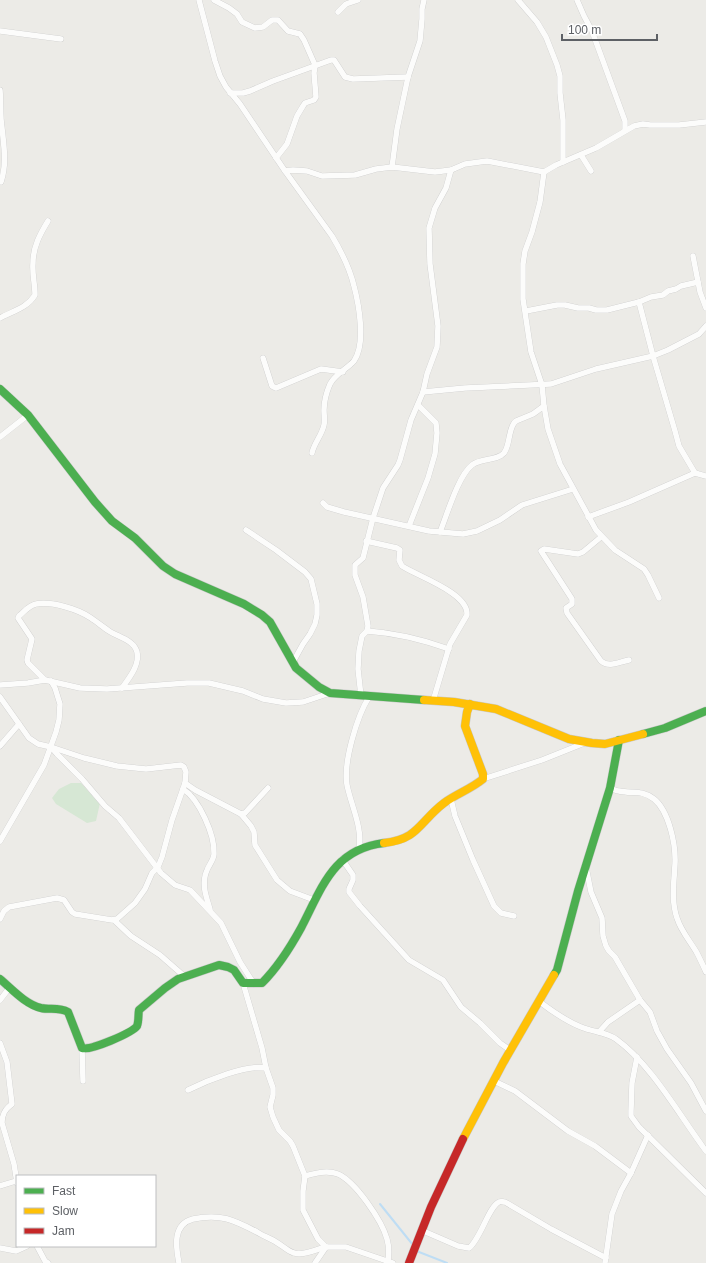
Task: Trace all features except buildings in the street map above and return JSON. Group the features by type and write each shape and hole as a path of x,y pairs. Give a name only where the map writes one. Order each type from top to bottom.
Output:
{"street":[{"path":"199,0 220,76 230,93 240,104 285,172 332,236 339,248 354,286 360,322 360,341 354,360 331,382 324,409 324,424 314,445 312,453"},
{"path":"214,0 229,8 237,14 242,22 248,25 260,28 272,20 278,20 288,31 300,34 315,65 314,73 316,97 314,100 305,103 303,106 297,116 287,144 276,158"},
{"path":"338,12 346,4 358,0"},
{"path":"392,167 397,130 408,77 420,41 424,0"},
{"path":"518,0 537,22 546,37 557,65 560,76 563,162"},
{"path":"577,0 592,31 625,121 625,130"},
{"path":"0,31 61,39"},
{"path":"230,93 243,93 250,91 315,65 334,60 345,77 353,79 408,77"},
{"path":"0,90 5,160 4,174 1,182"},
{"path":"285,172 301,170 322,176 344,176 392,167 435,172 451,170 464,164 487,161 544,172 596,148 625,130 638,125 680,125 706,122"},
{"path":"581,155 591,171"},
{"path":"367,631 366,610 354,571 356,563 362,558 383,488 398,465 411,420 423,392 427,374 437,347 438,331 430,264 429,228 435,208 446,188 451,170"},
{"path":"544,172 540,202 525,252 523,264 523,299 531,352 542,384 548,429 560,464 588,517 601,537 615,550 644,569 659,598"},
{"path":"0,318 25,306 35,295 34,248 48,221"},
{"path":"693,256 698,282 706,308"},
{"path":"526,311 557,305 607,310 663,295 681,286 698,282"},
{"path":"639,302 653,356 680,446 695,473"},
{"path":"423,392 465,388 551,384 596,369 653,356 699,334 706,326"},
{"path":"263,358 272,386 276,388 321,369 343,372"},
{"path":"0,389 28,415 95,502 112,521 135,538 163,566 175,574 248,606 262,615 270,622 293,662 304,675 319,687 330,693"},
{"path":"409,526 428,478 435,454 437,433 436,423 418,405"},
{"path":"440,532 454,495 466,472 473,464 500,456 505,452 516,420 533,414 544,406"},
{"path":"0,437 28,415"},
{"path":"588,517 616,507 695,473 706,476"},
{"path":"323,503 327,507 335,510 440,532 463,534 477,530 500,520 522,505 573,489"},
{"path":"246,530 276,550 305,572 311,579 317,604 317,615 315,624 310,634 293,662"},
{"path":"601,537 583,552 578,554 544,549 541,551 572,599 572,604 566,608 566,613 601,661 607,665 611,665 628,660"},
{"path":"366,541 397,548 400,550 399,560 402,566 443,586 465,605 467,615 448,649 433,701"},
{"path":"0,841 44,765 59,720 60,711 58,697 48,680 28,663 27,660 32,639 18,618 19,616 32,605 37,603 60,606 91,617 108,630 128,640 136,648 137,662 122,688"},
{"path":"359,848 360,841 358,826 353,810 346,773 365,696 358,669 362,636 367,631 390,632 448,649"},
{"path":"0,685 48,680 80,688 122,688 187,683 209,683 242,691 263,699 286,703 303,702 330,693 470,704 496,709 569,739 605,744 665,728 706,711"},
{"path":"0,696 33,742 84,758 117,766 146,769 181,765 184,767 186,772 184,786 158,867 152,872 145,889 135,903 115,921"},
{"path":"470,704 465,726 482,774 482,779"},
{"path":"0,746 19,724"},
{"path":"409,1263 421,1230 461,1142 510,1050 540,1002 560,964 568,928 610,788 619,740"},
{"path":"243,983 262,983 272,974 303,923 314,900 331,872 342,859 359,848 375,844 398,842 406,838 439,807 482,779 542,760 587,742"},
{"path":"51,747 82,779 105,806 119,818 161,872 175,885 190,890 222,923 240,962 254,984"},
{"path":"184,786 241,814 251,826 254,832 255,845 276,880 290,891 314,900"},
{"path":"184,786 197,804 212,837 214,855 206,872 203,885 205,896 211,911"},
{"path":"241,814 245,813 268,788"},
{"path":"610,788 619,791 645,794 654,798 663,810 670,828 674,848 674,903 677,918 681,929 697,953 706,972"},
{"path":"451,799 455,816 494,906 501,913 514,916"},
{"path":"342,859 353,875 349,892 360,906 409,960 443,980 460,1007 480,1023 500,1043 510,1050"},
{"path":"586,866 592,892 602,918 603,936 606,946 615,957 640,1000 650,1012 667,1049 688,1078 706,1111"},
{"path":"0,919 4,911 9,907 57,898 64,900 72,912 76,914 115,921 131,936 160,955 184,976"},
{"path":"82,1048 101,1044 135,1029 139,1010 165,988 184,976 219,965 233,968 243,983 266,1068 273,1088 270,1107 276,1127 293,1146 305,1176 303,1210 318,1239 326,1247"},
{"path":"0,980 22,998 38,1007 45,1009 61,1009 68,1012 82,1048 83,1082"},
{"path":"0,1000 10,987"},
{"path":"599,1032 608,1022 640,1000"},
{"path":"540,1002 568,1021 583,1028 606,1033 615,1038 637,1058 655,1080 706,1151"},
{"path":"0,1043 7,1062 12,1104 1,1117 16,1176"},
{"path":"637,1058 632,1088 631,1116 706,1193"},
{"path":"188,1090 223,1075 255,1067 266,1068"},
{"path":"494,1082 515,1091 568,1131 594,1146 631,1173"},
{"path":"421,1230 458,1246 469,1248 480,1233 494,1205 499,1202 505,1202 605,1260 612,1214 621,1191 648,1135"},
{"path":"179,1263 176,1238 180,1230 190,1220 215,1216 233,1220 275,1241 292,1253 298,1254 326,1247 346,1247 390,1262 389,1247 385,1232 351,1182 338,1174 325,1171 305,1176"},
{"path":"0,1186 16,1182"},
{"path":"0,1248 16,1251 25,1247"},
{"path":"38,1247 45,1261 48,1263"},
{"path":"315,1263 326,1247"}],"green space":[{"path":"71,783 81,783 100,803 96,821 87,823 56,804 52,798 59,789"}],"waterway":[{"path":"380,1204 413,1245"},
{"path":"417,1250 447,1263"}],"traffic: fast":[{"path":"0,389 28,415 95,502 112,521 135,538 163,566 175,574 244,604 262,615 270,622 296,668 319,687 330,693 424,700"},
{"path":"643,734 665,728 706,711"},
{"path":"554,975 557,970 578,891 610,788 619,740"},
{"path":"0,979 19,996 35,1006 44,1009 68,1012 82,1048 102,1044 120,1037 134,1029 138,1024 139,1010 178,979 219,965 234,970 243,983 262,983 288,950 331,873 352,853 367,847 384,843"}],"traffic: slow":[{"path":"424,700 454,702 496,709 569,739 592,743 605,744 643,734"},
{"path":"384,843 396,841 412,834 444,803 474,786 483,779 483,774 465,726 470,704"},
{"path":"463,1139 503,1063 554,975"}],"traffic: jam":[{"path":"409,1263 431,1207 463,1139"}]}
